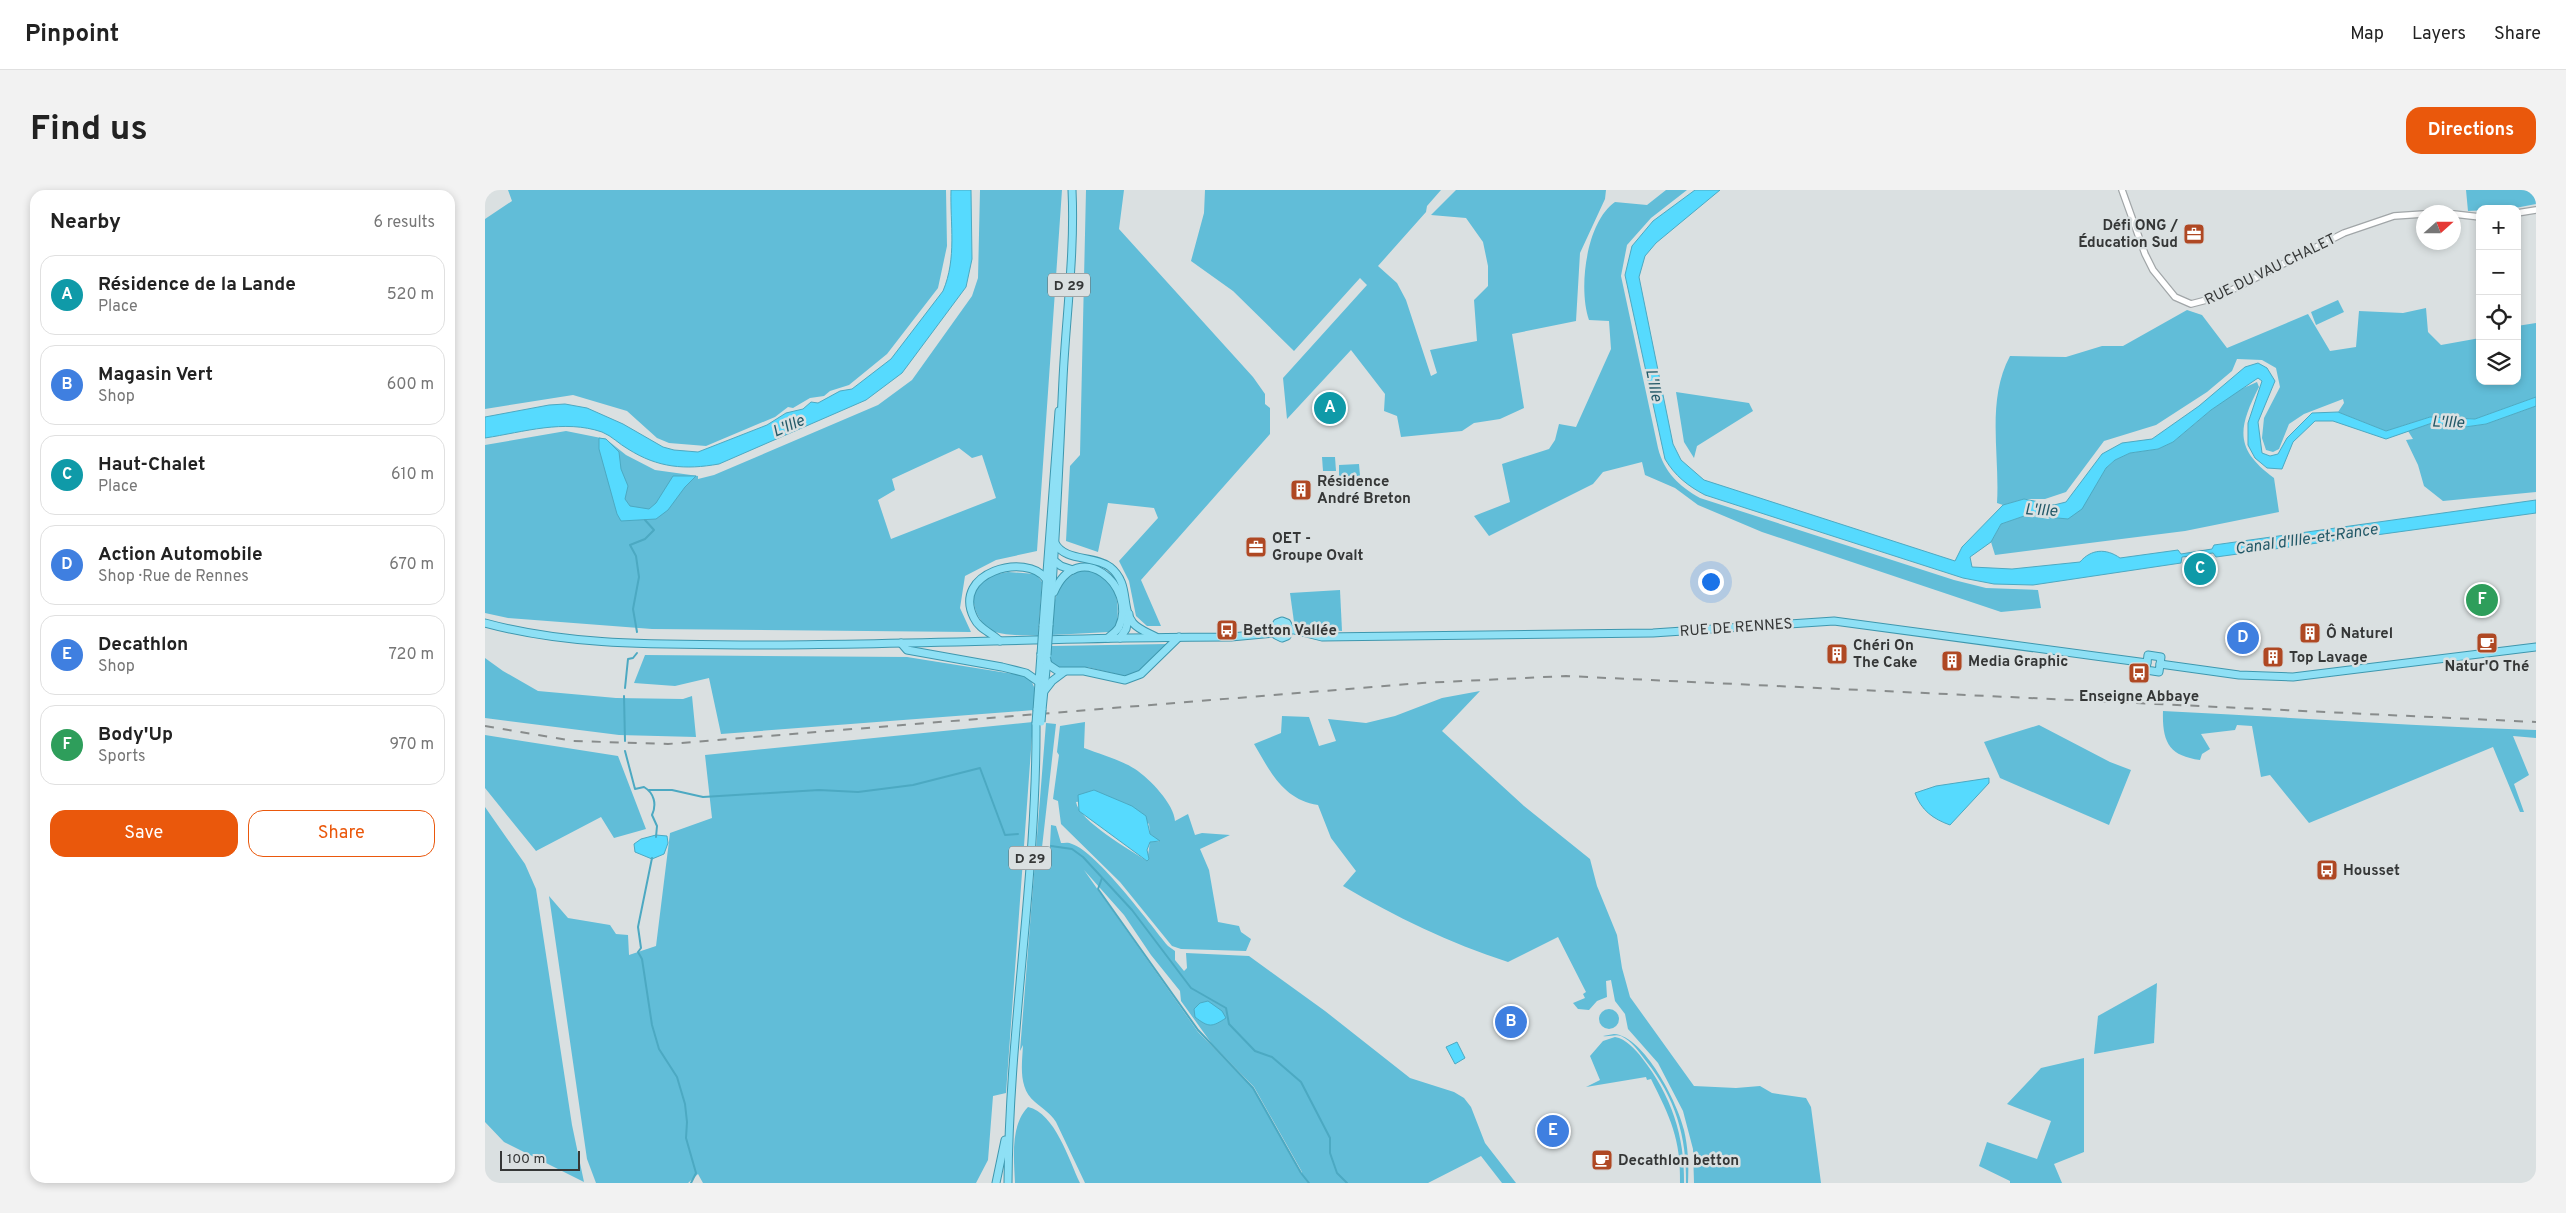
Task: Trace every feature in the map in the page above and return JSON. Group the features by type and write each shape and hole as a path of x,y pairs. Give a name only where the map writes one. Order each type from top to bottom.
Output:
{"main road":[{"name":"D 29","path":"1008,1183 1010,1128 1040,710 1039,682 1046,626 1046,579 1052,542 1063,426 1063,381 1072,245 1072,190"},
{"name":"D 29","path":"1046,626 1054,561 1052,542"},
{"path":"1052,542 1059,550 1066,554 1096,560 1114,571 1124,586 1129,614 1126,629 1120,638"},
{"path":"1054,561 1061,566 1073,570"},
{"path":"1051,597 1059,581 1073,570 1086,567 1107,574 1114,583 1121,605 1121,620 1118,629 1108,638"},
{"path":"1001,641 982,628 974,618 971,598 976,584 986,574 1007,568 1033,570 1046,579"},
{"path":"1129,614 1137,627 1157,638"},
{"name":"RUE DE RENNES","path":"1274,631 1277,623 1282,621 1287,623 1289,632"},
{"name":"RUE DE RENNES","path":"1274,631 1281,638 1289,632 1322,636 1638,633 1834,621 2147,663 2148,656 2161,657 2160,664 2239,675 2293,677 2536,647"},
{"name":"RUE DE RENNES","path":"485,624 507,629 625,644 901,643 1231,637 1274,631"},
{"path":"1046,663 1055,670 1084,671 1115,680 1131,679 1147,670 1179,637"},
{"path":"901,643 907,650 1026,673 1039,682"},
{"name":"D 29","path":"1040,710 1044,692 1046,663 1044,654"},
{"path":"1044,692 1052,681 1065,671"},
{"path":"997,1183 1010,1128"}],"street":[{"name":"RUE DU VAU CHALET","path":"2122,190 2153,270 2175,297 2191,304 2218,297 2344,233 2394,216 2416,214"},
{"path":"2521,212 2536,210"},
{"path":"2461,215 2476,217"}],"shaded area":[{"path":"508,190 946,190 947,246 938,288 887,354 849,385 830,391 824,396 810,398 793,408 788,407 775,417 706,446 669,443 657,438 627,411 573,395 485,409 485,219 512,201"},
{"path":"980,190 1062,190 1037,551 996,560 965,576 960,608 971,632 652,629 508,618 485,613 485,445 566,431 606,439 626,455 655,470 698,476 698,479 714,475 878,405 912,380 972,296 978,278","holes":["959,448 972,458 982,455 996,498 891,539 878,500 895,490 892,479"]},
{"path":"1086,190 1124,190 1119,229 1253,377 1265,394 1265,404 1270,408 1270,434 1141,580 1161,626 1147,626 1136,616 1129,581 1119,561 1158,518 1154,508 1108,503 1098,552 1066,541 1070,466 1080,455"},
{"path":"1205,190 1441,190 1427,206 1426,212 1378,266 1397,283 1406,300 1431,376 1437,373 1430,350 1477,341 1474,300 1488,286 1488,266 1483,242 1466,218 1431,215 1456,190 1606,190 1605,199 1580,253 1576,321 1512,334 1524,408 1500,419 1474,423 1462,431 1401,437 1397,416 1384,411 1385,394 1351,350 1287,419 1283,378 1367,285 1360,278 1294,351 1233,291 1191,261 1204,213"},
{"path":"1666,190 1687,190 1651,218 1627,245 1621,276 1658,448 1664,464 1673,478 1700,498 1954,580 1986,588 2038,590 2041,608 2001,612 1762,532 1698,505 1675,488 1645,475 1642,462 1603,472 1593,484 1489,536 1474,516 1510,502 1502,464 1549,449 1555,440 1559,424 1576,427 1611,349 1609,321 1589,320 1584,291 1587,257 1597,225 1605,212 1615,202 1647,205"},
{"path":"2466,190 2536,190 2536,204 2521,207 2521,205 2476,205 2476,211 2468,211"},
{"path":"2338,300 2344,312 2316,325 2311,312"},
{"path":"2426,308 2428,332 2441,345 2476,339 2476,385 2521,385 2521,325 2536,323 2536,397 2475,419 2430,417 2386,431 2338,412 2344,403 2343,399 2304,414 2289,424 2279,449 2273,452 2266,450 2262,438 2264,418 2280,387 2276,368 2262,360 2237,359 2232,371 2207,392 2156,425 2104,441 2066,492 2045,499 2024,499 2003,505 1997,503 1996,410 1998,391 2010,356 2066,357 2102,346 2123,346 2187,310 2202,315 2227,348 2308,314 2330,351 2356,347 2359,311 2403,313"},
{"path":"2257,382 2259,387 2247,414 2244,437 2246,447 2252,457 2274,478 2279,512 2185,531 1995,555 1991,542 2001,524 2027,515 2048,519 2086,501 2106,468 2115,460 2130,453 2158,449 2173,442 2211,410 2239,390"},
{"path":"1676,392 1749,403 1753,411 1697,446 1694,458 1684,442"},
{"path":"2536,406 2536,492 2443,501 2424,486 2418,465 2406,440 2413,439 2408,431 2432,423 2465,427 2486,424"},
{"path":"1322,457 1335,457 1336,471 1323,471"},
{"path":"1359,464 1360,476 1339,477 1339,465"},
{"path":"1090,570 1106,579 1115,593 1118,610 1116,628 1109,632 1052,635 1053,607 1060,583 1079,571"},
{"path":"1008,572 1036,574 1042,582 1038,636 1011,635 995,632 989,629 979,618 974,604 976,589 983,580"},
{"path":"1340,590 1342,631 1303,628 1294,622 1290,593"},
{"path":"2484,592 2486,607 2479,608 2477,593"},
{"path":"1167,644 1136,674 1125,676 1087,667 1057,667 1049,659 1051,646"},
{"path":"645,655 907,657 1030,678 1035,689 1034,710 721,734 709,678 675,686 634,683"},
{"path":"485,658 503,671 538,691 616,698 683,699 692,696 696,737 619,735 485,718"},
{"path":"1480,691 1442,731 1524,806 1590,859 1597,886 1617,935 1622,968 1630,997 1694,1086 1736,1088 1760,1086 1772,1093 1806,1098 1811,1107 1821,1183 1694,1183 1693,1149 1683,1111 1658,1063 1628,1029 1625,1014 1615,1001 1611,980 1606,981 1607,997 1597,1001 1589,1010 1578,1009 1573,1003 1585,998 1583,994 1586,992 1558,937 1508,962 1423,929 1343,886 1356,871 1331,838 1318,805 1306,802 1287,791 1272,774 1254,744 1281,733 1282,716 1309,717 1319,746 1336,741 1328,719 1366,723 1395,716 1442,698"},
{"path":"2163,711 2536,730 2536,738 2513,736 2529,775 2514,784 2524,812 2520,812 2493,747 2309,823 2270,775 2261,777 2252,726 2237,725 2235,730 2201,734 2210,749 2202,754 2200,760 2181,755 2169,746 2164,731"},
{"path":"1033,722 1006,1093 993,1096 988,1160 976,1183 703,1183 698,1174 688,1183 596,1183 587,1159 549,896 568,918 610,925 616,934 628,935 629,955 656,946 670,833 712,818 705,755"},
{"path":"1085,722 1084,748 1110,757 1141,773 1166,800 1174,814 1175,821 1188,814 1195,835 1202,833 1230,835 1200,849 1209,870 1218,922 1239,926 1241,932 1251,939 1246,951 1181,949 1172,946 1120,882 1061,824 1058,801 1053,799 1059,755 1057,752 1060,726","holes":["1111,798 1127,804 1149,824 1150,834 1160,842 1150,842 1147,861 1095,826 1079,810 1076,802"]},
{"path":"1046,723 1056,724 1040,865 1049,865 1051,825 1056,826 1061,843 1071,843 1083,850 1109,874 1168,946 1175,951 1175,960 1184,971 1187,968 1186,953 1249,956 1325,1011 1410,1078 1454,1092 1464,1098 1471,1107 1485,1143 1516,1183 1502,1183 1481,1156 1428,1183 1085,1183 1056,1122 1035,1102 1026,1090 1022,1076 1023,1045 1020,1051","holes":["1084,870 1124,915 1151,955 1180,991 1181,1001 1212,1044 1254,1087 1302,1172 1301,1174 1253,1088 1198,1032"]},
{"path":"2039,725 2110,762 2131,770 2109,825 2000,778 1984,742"},
{"path":"485,735 618,756 646,829 614,838 601,817 536,851 485,788"},
{"path":"485,807 525,864 536,889 572,1125 584,1182 504,1142 485,1122"},
{"path":"2157,983 2154,1043 2094,1054 2098,1016"},
{"path":"1609,1009 1616,1012 1619,1019 1616,1026 1609,1029 1602,1026 1599,1019 1602,1012"},
{"path":"1615,1037 1627,1042 1639,1055 1652,1072 1668,1101 1679,1133 1684,1166 1684,1183 1680,1183 1679,1154 1673,1129 1651,1079 1647,1080 1646,1077 1586,1087 1600,1080 1590,1056 1603,1041"},
{"path":"1622,1037 1637,1046 1648,1058 1675,1104 1684,1130 1688,1163 1688,1183 1686,1183 1686,1166 1681,1134 1672,1103 1665,1089 1638,1050"},
{"path":"2084,1058 2084,1152 2054,1164 2062,1183 2010,1183 2010,1181 1979,1166 1987,1142 2037,1159 2051,1121 2007,1104 2041,1068"},
{"path":"1028,1107 1038,1111 1053,1128 1066,1150 1080,1183 1015,1183 1014,1143 1018,1123"}],"water":[{"name":"L'Ille","path":"951,190 971,190 972,259 966,287 902,373 866,400 719,464 707,466 683,467 661,464 639,455 602,432 588,428 544,428 485,438 485,417 549,405 565,404 587,408 623,424 663,447 698,452 767,425 786,413 803,409 811,402 818,403 840,391 852,389 891,359 943,291 950,266 951,254"},
{"path":"1695,190 1720,190 1656,243 1645,256 1639,277 1673,444 1681,460 1704,480 1955,561 1962,547 2003,505 2024,499 2054,505 2066,502 2102,454 2122,443 2152,439 2199,406 2245,367 2258,363 2267,368 2275,381 2258,422 2262,453 2270,456 2278,454 2287,438 2312,413 2338,412 2386,431 2430,417 2475,419 2536,397 2536,406 2486,424 2465,427 2432,423 2386,439 2333,421 2315,421 2293,442 2282,469 2267,468 2255,458 2248,445 2248,423 2262,381 2258,378 2211,410 2173,442 2158,449 2130,453 2115,460 2106,468 2082,509 2068,519 2027,515 2001,524 1991,542 1970,557 1972,567 2012,569 2080,562 2089,554 2099,551 2104,551 2120,558 2178,550 2181,554 2212,549 2214,545 2536,500 2536,513 2216,557 2213,553 2182,557 2181,563 2033,585 1994,584 1963,578 1705,495 1682,480 1665,459 1625,275 1632,246 1653,221"},
{"path":"599,438 606,439 619,452 621,469 628,486 625,499 630,506 649,509 656,503 673,476 696,476 668,510 656,519 621,521 617,514 599,449"},
{"path":"1989,778 1989,783 1950,825 1928,813 1915,793 1936,786"},
{"path":"1094,790 1132,806 1146,816 1150,834 1160,841 1150,842 1147,850 1149,859 1147,861 1079,811 1078,795"},
{"path":"656,835 667,836 668,843 664,854 652,859 635,852 634,844 641,839"},
{"path":"1208,1001 1222,1011 1226,1018 1214,1025 1207,1025 1195,1017 1194,1009 1200,1003"},
{"path":"1457,1042 1465,1058 1455,1064 1446,1047"}],"waterway":[{"path":"637,632 633,609 639,577 636,556 630,545 645,539 654,530 645,520"},
{"path":"625,688 628,659 633,658 637,653"},
{"path":"624,696 625,741"},
{"path":"625,751 635,789 644,787 654,799 652,815 657,826 656,837"},
{"path":"649,790 672,790 703,797 819,790 858,792 913,785 980,768 1005,835 1018,834"},
{"path":"1051,846 1072,849 1083,857 1132,910 1191,988 1226,1008 1229,1024 1255,1051 1272,1057 1301,1082 1330,1138 1330,1153 1337,1173 1347,1183"},
{"path":"652,858 638,927 641,948 638,952 642,959 652,1025 659,1049 677,1077 685,1104 686,1138 696,1173 691,1183"},
{"path":"1102,878 1098,889 1198,1030 1253,1088 1301,1173 1309,1183"}],"railway":[{"path":"485,726 573,741 668,744 1422,683 1566,676 2536,722"}],"place":[{"name":"Défi ONG / Éducation Sud","path":"2194,234"},
{"name":"Résidence de la Lande","path":"1330,408"},
{"name":"Résidence André Breton","path":"1301,490"},
{"name":"OET - Groupe Ovalt","path":"1256,547"},
{"name":"Haut-Chalet","path":"2200,569"},
{"name":"Body'Up","path":"2482,600"},
{"name":"Betton Vallée","path":"1227,630"},
{"name":"Ô Naturel","path":"2310,633"},
{"name":"Action Automobile","path":"2243,638"},
{"name":"Natur'O Thé","path":"2487,643"},
{"name":"Chéri On The Cake","path":"1837,654"},
{"name":"Top Lavage","path":"2273,657"},
{"name":"Media Graphic","path":"1952,661"},
{"name":"Enseigne Abbaye","path":"2139,673"},
{"name":"Housset","path":"2327,870"},
{"name":"Magasin Vert","path":"1511,1022"},
{"name":"Decathlon","path":"1553,1131"},
{"name":"Decathlon betton","path":"1602,1160"}],"water label":[{"name":"Canal d'Ille-et-Rance","path":"2306,538"}]}
